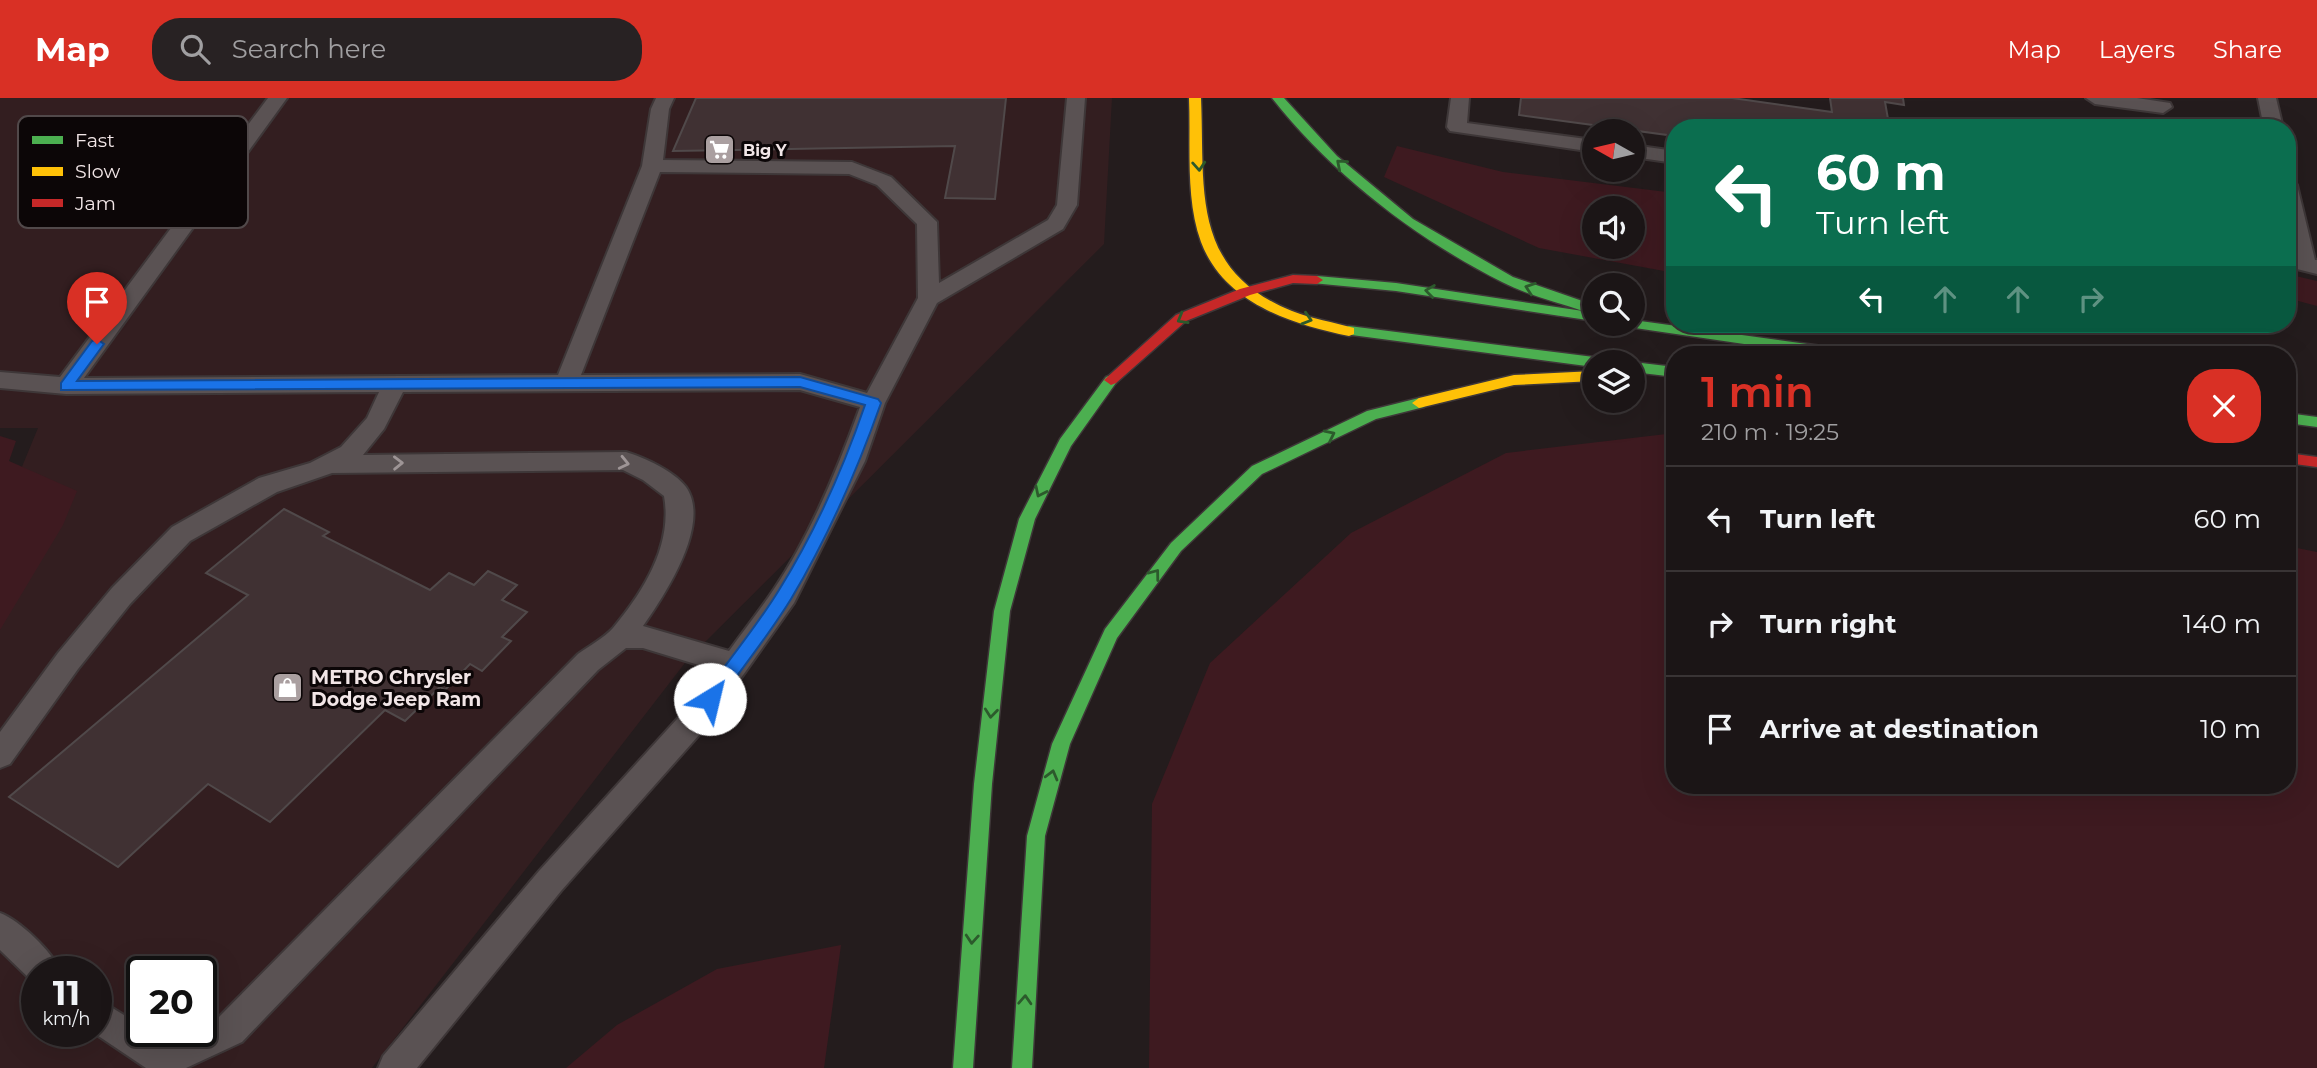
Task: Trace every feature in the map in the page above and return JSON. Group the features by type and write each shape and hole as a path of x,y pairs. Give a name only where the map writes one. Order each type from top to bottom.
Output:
{"main road":[{"path":"1195,98 1201,201 1208,243 1227,275 1245,292 1280,311 1345,331 1582,361"},
{"path":"1278,98 1333,158 1409,222 1508,280 1582,306"},
{"path":"963,1068 984,784 1002,611 1027,519 1065,443 1112,378 1181,318 1245,292 1293,279 1346,281 1497,300 1582,315"},
{"path":"1645,326 1666,329"},
{"path":"1696,333 1788,346"},
{"path":"1645,369 1666,372"},
{"path":"1645,374 1666,373"},
{"path":"1022,1068 1036,836 1061,744 1111,634 1176,547 1257,470 1372,415 1514,380 1582,377"},
{"path":"2296,419 2317,422"},
{"path":"2296,459 2317,462"}],"lane":[{"path":"248,139 278,98"},
{"path":"566,383 652,166 660,109 665,98"},
{"path":"929,298 1056,224 1067,205 1076,98"},
{"path":"1460,98 1457,127 1582,144"},
{"path":"2095,98 2162,103"},
{"path":"2267,98 2272,119"},
{"path":"1645,153 1666,156"},
{"path":"396,1068 550,881 697,717 785,595 853,461 873,403 929,298 927,222 884,181 852,168 652,166"},
{"path":"2296,224 2305,264 2317,267"},
{"path":"66,386 182,228"},
{"path":"0,380 66,386 800,382 873,403"},
{"path":"0,755 68,661 121,596 181,534 268,485 329,464 350,453 376,423 395,384"},
{"path":"112,1025 153,1054 170,1062 230,1030 588,662 621,637 673,549 681,521 676,492 652,474 626,461 329,464"},
{"path":"621,637 643,637 735,664"},
{"path":"0,928 29,956"}],"shaded area":[{"path":"0,98 1112,98 1104,244 688,659 372,1068 0,1068 0,520 38,428 0,428"},
{"path":"1397,146 1503,172 1666,192 1666,271 1599,259 1645,259 1645,196 1582,196 1582,256 1539,248 1384,177"},
{"path":"2296,276 2317,281 2317,306 2296,300"},
{"path":"1666,434 1666,794 2296,794 2296,548 2317,552 2317,1068 1149,1068 1152,804 1210,663 1351,533 1506,453"},
{"path":"0,436 16,441 9,461 77,491 63,525 0,630"},
{"path":"841,945 824,1068 566,1068 617,1025 717,969"}],"building":[{"name":"Big Y","path":"696,98 1006,98 995,199 945,198 955,146 673,151"},
{"path":"1521,98 1732,98 1832,112 1830,98 1903,98 1904,105 1885,102 1888,119 1666,119 1666,135 1645,132 1645,119 1582,119 1582,123 1519,115"},
{"name":"METRO Chrysler Dodge Jeep Ram","path":"284,509 329,532 323,536 430,590 449,573 474,585 488,571 517,585 502,600 527,612 502,637 511,641 482,671 470,664 445,690 440,687 405,721 385,710 270,822 208,784 118,867 9,797 248,595 206,573"}],"traffic: fast":[{"path":"1278,98 1333,158 1409,222 1508,280 1582,306"},
{"path":"1317,280 1396,287 1582,315"},
{"path":"1645,325 1666,328"},
{"path":"1349,331 1582,360"},
{"path":"1698,333 1788,346"},
{"path":"1645,368 1666,371"},
{"path":"963,1068 983,784 1002,611 1027,519 1065,443 1111,380"},
{"path":"1022,1068 1036,836 1061,744 1111,634 1176,547 1257,470 1372,415 1419,403"},
{"path":"2296,419 2317,422"}],"traffic: slow":[{"path":"1195,98 1201,212 1208,243 1218,262 1231,279 1266,304 1308,321 1349,331"},
{"path":"1419,403 1514,380 1582,377"}],"traffic: jam":[{"path":"1111,380 1181,318 1245,292 1293,279 1317,280"},
{"path":"2296,459 2317,462"}],"place":[{"name":"Big Y","path":"720,150"},
{"name":"METRO Chrysler Dodge Jeep Ram","path":"288,688"}],"route":[{"path":"97,344 66,386 800,382 873,403 853,461 785,595 710,699"}]}
